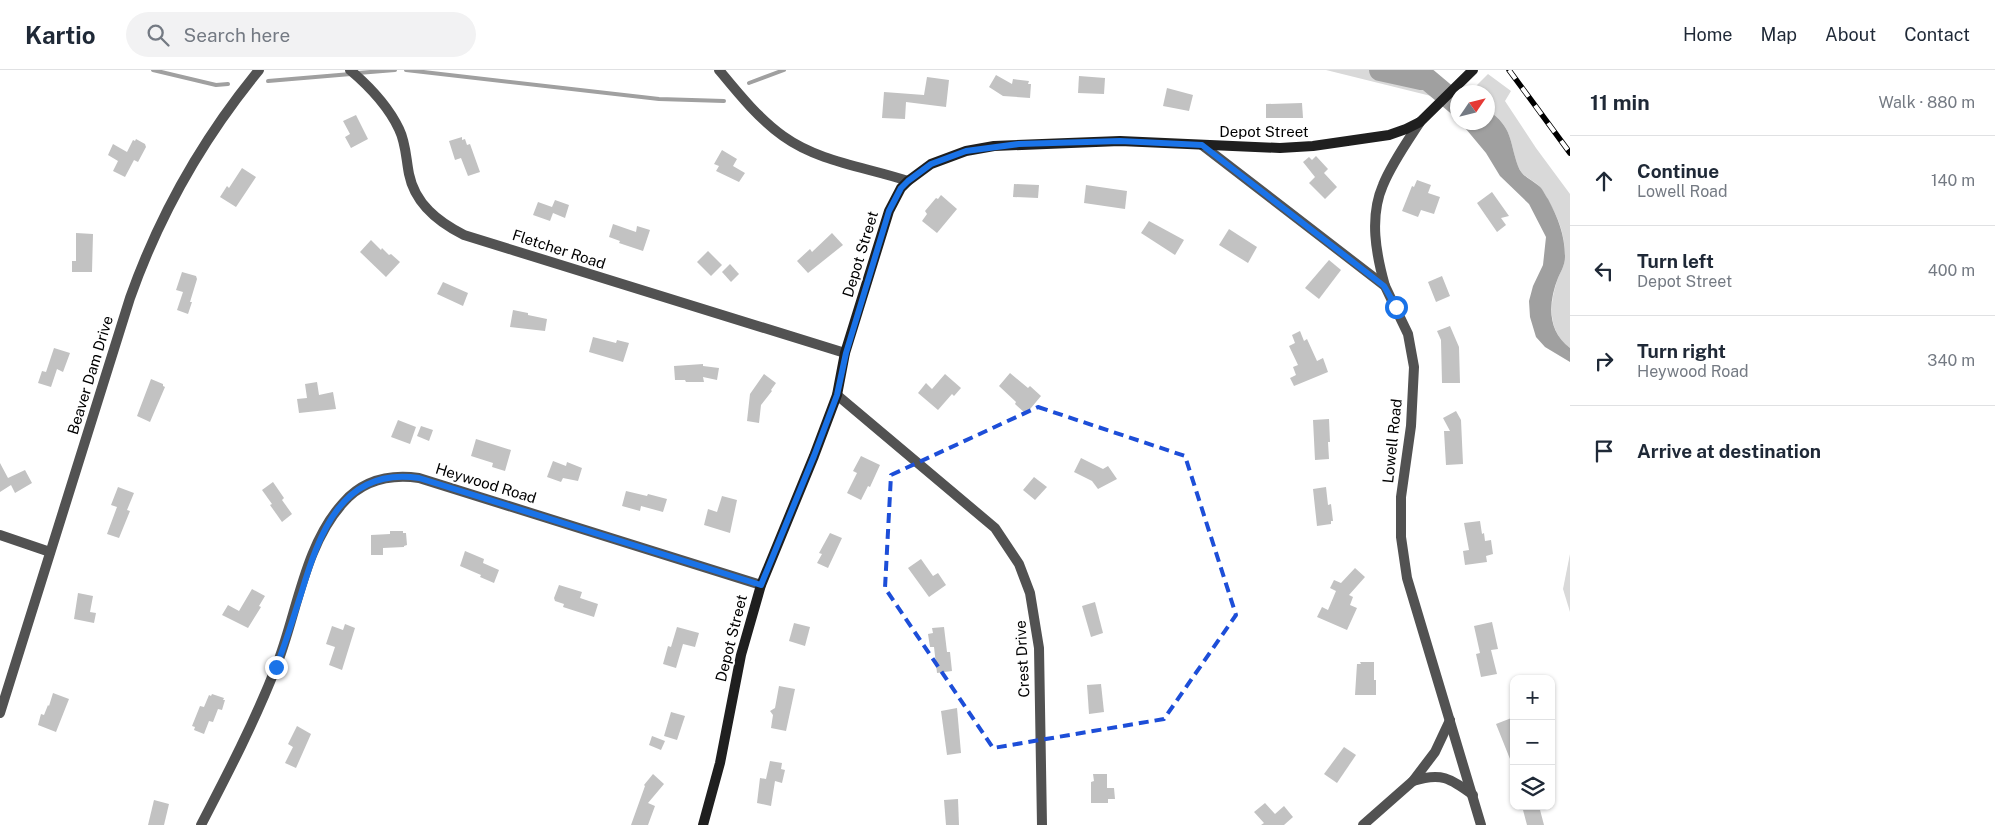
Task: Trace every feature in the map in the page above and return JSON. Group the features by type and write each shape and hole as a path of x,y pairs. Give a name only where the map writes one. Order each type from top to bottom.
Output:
{"main road":[{"name":"Depot Street","path":"702,825 720,763 741,655 761,585 837,395 846,353 889,211 901,188 908,181 931,164 966,151 994,146 1120,141 1280,148 1313,146 1398,133 1420,122 1473,70"}],"street":[{"name":"Beaver Dam Drive","path":"0,713 130,298 146,255 178,191 214,132 259,70"},
{"name":"Fletcher Road","path":"350,70 364,82 390,113 403,139 409,175 416,196 426,209 446,226 464,235 846,353"},
{"path":"719,70 761,117 790,140 802,147 854,167 908,181"},
{"path":"1384,286 1376,238 1377,203 1388,173 1420,122"},
{"name":"Lowell Road","path":"1202,145 1384,286 1408,334 1414,367 1411,426 1401,497 1401,537 1407,578 1481,825"},
{"name":"Crest Drive","path":"837,395 995,528 1019,564 1030,593 1039,648 1042,825"},
{"name":"Heywood Road","path":"201,825 240,750 266,692 285,643 310,561 321,534 327,523 344,502 370,482 394,477 419,478 761,585"},
{"path":"0,535 50,552"},
{"path":"1363,825 1413,781 1434,752 1450,720"},
{"path":"1413,781 1431,776 1446,778 1473,795"}],"highlighted area":[{"path":"1038,407 1185,456 1236,615 1164,719 993,748 885,588 891,475"}],"shaded area":[{"path":"1326,70 1412,70 1431,96"},
{"path":"1488,74 1511,91 1505,101 1536,148 1570,194 1570,348 1557,333 1552,316 1555,287 1565,260 1564,241 1560,227 1542,189 1520,170 1509,135 1502,123 1495,116 1495,85 1477,85"},
{"path":"1495,116 1502,123 1509,135 1520,170 1542,189 1558,220 1564,241 1565,260 1552,297 1551,307 1553,325 1562,341 1570,348 1570,362 1545,347 1536,337 1530,317 1529,301 1533,286 1543,265 1546,237 1529,204 1500,176 1486,153 1467,130 1495,130"},
{"path":"1570,554 1570,612 1563,589"}],"building":[{"path":"996,75 1012,84 1013,79 1029,81 1028,84 1031,84 1030,98 1003,96 989,87"},
{"path":"1079,76 1105,78 1104,94 1078,93"},
{"path":"927,77 949,80 946,107 906,102 905,119 882,118 884,92 924,95"},
{"path":"1167,88 1193,95 1189,111 1163,106"},
{"path":"1302,103 1303,118 1266,118 1266,104"},
{"path":"356,115 368,139 351,148 345,137 350,134 343,121"},
{"path":"462,137 462,140 465,139 467,145 470,144 480,172 468,176 461,158 455,160 449,141"},
{"path":"136,139 145,144 146,147 138,162 134,160 125,177 113,171 118,161 108,155 113,144 127,152 133,140 135,141"},
{"path":"722,150 737,159 733,166 745,173 739,182 716,171 719,166 714,164"},
{"path":"1316,156 1328,169 1324,173 1337,187 1325,199 1309,183 1315,177 1303,162 1309,157 1312,160"},
{"path":"242,168 256,177 236,207 220,197 227,186 229,188"},
{"path":"1417,180 1431,185 1428,193 1440,197 1434,214 1421,210 1418,217 1402,211 1412,186 1414,187"},
{"path":"1014,184 1039,185 1038,198 1013,197"},
{"path":"1086,185 1127,191 1125,209 1084,203"},
{"path":"1492,192 1509,216 1501,218 1506,225 1497,232 1477,203"},
{"path":"941,195 957,209 937,233 922,221 927,214 925,211"},
{"path":"555,200 569,205 565,218 553,213 550,221 533,215 538,202 552,207"},
{"path":"1149,221 1184,240 1175,255 1141,233"},
{"path":"613,224 636,232 637,226 650,230 643,251 619,243 620,241 609,237"},
{"path":"1229,229 1257,247 1248,263 1219,245"},
{"path":"76,233 93,234 92,272 72,272 72,261 76,261"},
{"path":"832,233 843,245 808,273 797,261 810,249 812,252"},
{"path":"371,240 381,250 382,248 400,262 386,277 360,252"},
{"path":"708,251 722,265 711,276 697,262"},
{"path":"1329,260 1341,270 1319,299 1305,288"},
{"path":"730,264 739,274 731,282 722,272"},
{"path":"182,272 196,276 197,279 188,314 177,310 183,292 176,290"},
{"path":"1442,276 1450,296 1436,302 1428,282"},
{"path":"443,282 468,293 463,306 437,294"},
{"path":"513,310 547,319 545,331 510,327"},
{"path":"1450,326 1459,347 1460,383 1442,383 1441,340 1437,331"},
{"path":"1300,331 1304,341 1307,339 1317,361 1323,358 1328,372 1294,386 1290,378 1296,375 1293,367 1298,365 1289,346 1295,343 1292,335"},
{"path":"593,337 616,343 617,340 629,343 623,362 589,352"},
{"path":"54,348 70,353 63,372 57,369 51,387 38,383 42,371 46,372"},
{"path":"703,364 703,366 719,368 717,380 703,377 704,382 675,380 674,366"},
{"path":"1010,373 1041,396 1026,414 999,386"},
{"path":"764,374 776,383 761,405 759,423 747,421 750,394"},
{"path":"945,374 961,388 954,396 952,394 938,410 918,393 926,383 932,389"},
{"path":"151,379 163,384 165,387 150,422 137,416"},
{"path":"317,382 319,395 333,392 336,409 299,413 297,399 307,398 305,384"},
{"path":"1456,411 1461,420 1463,464 1446,465 1444,431 1450,431 1443,418"},
{"path":"1329,419 1329,459 1315,460 1313,420"},
{"path":"398,420 416,427 410,444 391,437"},
{"path":"421,426 433,430 429,441 417,436"},
{"path":"476,439 511,450 505,471 492,467 493,463 471,456"},
{"path":"861,456 880,465 870,487 868,486 861,500 847,493 857,473 853,471"},
{"path":"1081,458 1103,469 1108,466 1117,479 1098,489 1092,481 1074,472"},
{"path":"553,461 566,466 567,462 582,468 578,481 563,478 561,482 547,477"},
{"path":"0,463 8,478 25,470 32,483 15,493 11,485 0,492"},
{"path":"1034,477 1047,487 1035,500 1023,490"},
{"path":"273,482 292,514 282,522 262,490"},
{"path":"118,487 134,493 127,510 130,511 119,538 107,534 117,507 111,505"},
{"path":"1326,487 1328,505 1331,504 1333,521 1331,521 1331,524 1317,526 1313,489"},
{"path":"626,491 667,499 663,512 641,506 640,511 622,506"},
{"path":"722,496 737,500 730,533 704,525 708,509 717,512"},
{"path":"1480,521 1485,541 1491,540 1493,554 1486,556 1487,562 1465,565 1463,551 1469,550 1464,523"},
{"path":"390,531 403,531 403,533 406,533 407,545 404,547 383,548 383,555 371,555 371,535 390,534"},
{"path":"830,533 842,538 828,568 817,563 822,554 819,553"},
{"path":"465,551 484,559 483,563 499,570 494,583 460,566"},
{"path":"921,559 933,576 938,573 946,585 929,597 908,568"},
{"path":"1355,568 1365,577 1349,595 1353,597 1350,605 1357,608 1347,630 1317,617 1322,607 1328,610 1336,591 1330,588 1334,580 1341,583"},
{"path":"559,585 582,592 580,598 598,604 594,617 563,607 564,604 555,601 554,598"},
{"path":"252,589 265,596 259,606 261,607 248,628 222,615 228,605 239,611"},
{"path":"78,593 93,596 90,612 96,613 94,623 74,619"},
{"path":"1095,602 1103,633 1091,637 1082,606"},
{"path":"1492,622 1498,649 1491,650 1497,674 1481,677 1476,654 1480,653 1474,626"},
{"path":"794,623 810,627 805,646 789,641"},
{"path":"345,624 355,628 342,670 329,665 335,647 326,644 332,626 343,630"},
{"path":"677,627 699,633 695,647 683,644 676,668 663,664 668,646 671,647"},
{"path":"944,627 947,652 950,652 952,671 937,673 934,647 930,647 928,634 933,633 932,628"},
{"path":"1360,662 1374,662 1376,695 1355,695 1357,664 1361,664"},
{"path":"1101,684 1104,712 1089,714 1087,685"},
{"path":"779,686 795,689 786,731 771,728 773,715 770,711 775,708"},
{"path":"53,693 69,699 56,732 38,725 41,714 44,715"},
{"path":"212,694 225,700 222,710 218,709 213,722 209,721 204,734 194,730 195,727 192,726 200,706 204,707 209,695 211,696"},
{"path":"957,708 961,753 947,755 941,711"},
{"path":"671,712 685,716 677,740 664,736"},
{"path":"1510,719 1510,759 1496,724"},
{"path":"297,726 311,734 296,768 285,763 293,747 288,744"},
{"path":"652,736 665,741 661,750 649,745"},
{"path":"1344,747 1356,755 1337,783 1324,774"},
{"path":"770,761 782,763 781,769 785,770 782,783 775,781 771,806 757,803 760,778 766,779"},
{"path":"653,774 664,784 648,803 655,806 648,825 631,825 644,785"},
{"path":"1093,774 1107,774 1107,788 1114,788 1115,799 1108,799 1108,803 1091,803"},
{"path":"958,799 959,825 946,825 944,800"},
{"path":"154,800 169,804 164,825 148,825"},
{"path":"1265,803 1275,814 1284,806 1293,817 1284,825 1261,825 1264,823 1254,812"},
{"path":"1523,810 1540,810 1544,825 1527,825"}],"waterway":[{"path":"153,70 216,85 228,84"},
{"path":"358,73 395,70"},
{"path":"406,70 659,99 724,101"},
{"path":"749,83 784,70"},
{"path":"1380,70 1427,79 1450,98"},
{"path":"268,81 351,74"}],"railway":[{"path":"1509,70 1570,153"}],"route":[{"path":"276,667 310,561 327,523 352,494 370,482 381,478 406,476 419,478 761,585 837,395 846,353 889,211 901,188 908,181 931,164 966,151 1019,144 1120,141 1202,145 1384,286 1396,307"}]}
